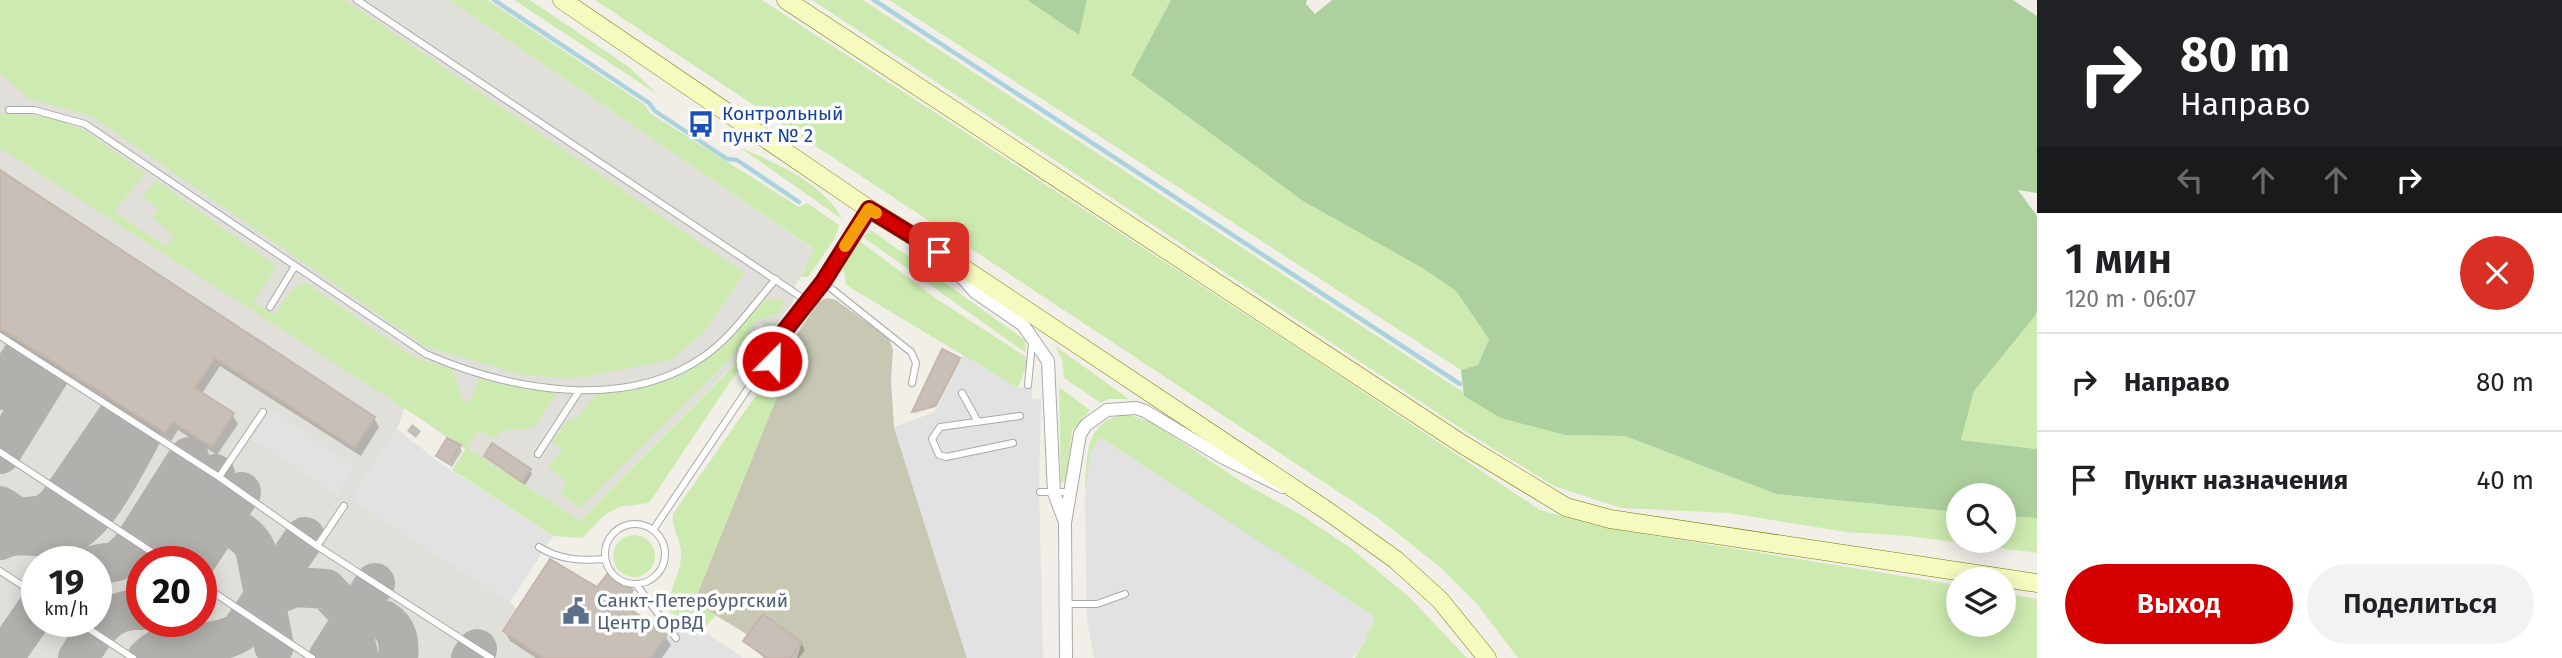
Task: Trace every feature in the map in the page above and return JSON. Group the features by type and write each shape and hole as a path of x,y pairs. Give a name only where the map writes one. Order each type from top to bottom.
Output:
{"main road":[{"path":"562,0 869,209 939,252 1396,560 1440,600 1487,658"},
{"path":"578,0 632,47"},
{"path":"786,0 1462,444 1566,507 1609,519 2037,583"}],"street":[{"path":"939,252 975,292 1032,334 1048,360 1051,375 1050,436 1054,493 1065,523"},
{"path":"1066,658 1065,523 1072,492 1077,444 1086,425 1107,410 1136,408 1262,479 1298,493"}],"lane":[{"path":"357,0 807,301"},
{"path":"9,110 34,110 85,124 426,354 471,373 524,385 579,391 670,377 705,356 776,279"},
{"path":"753,380 753,365 760,352 769,342 779,338 823,282 869,209"},
{"path":"270,307 295,266"},
{"path":"823,282 911,352 916,363 912,383"},
{"path":"1028,385 1032,334"},
{"path":"0,336 219,477 317,545 491,658"},
{"path":"653,530 753,380 772,361 779,350 779,338"},
{"path":"538,454 579,391"},
{"path":"962,393 978,422"},
{"path":"219,477 263,412"},
{"path":"1013,443 946,457 933,448 933,433 940,427 1020,416"},
{"path":"0,452 143,546"},
{"path":"1040,492 1072,492"},
{"path":"317,545 344,506"},
{"path":"625,524 640,524 653,530 664,548 661,569 650,580 636,584 622,582 611,572 605,559 609,538 625,524"},
{"path":"539,547 550,554 577,561 605,559"},
{"path":"0,571 21,585"},
{"path":"636,584 676,638"},
{"path":"1066,604 1097,604 1125,594"},
{"path":"217,595 312,658"},
{"path":"101,637 133,658"}],"shaded area":[{"path":"0,0 449,0 815,250 793,290 793,302 772,331 758,325 743,355 580,521 447,438 405,407 397,429 354,494 355,502 510,602 516,609 503,632 543,658 0,658"},
{"path":"828,298 836,300 889,338 893,350 891,380 894,427 967,658 797,658 802,641 763,614 748,635 694,602 787,372 786,368 777,365 819,301"},
{"path":"963,355 1018,388 1032,387 1032,399 1041,400 1039,486 1043,658 967,658 894,427 935,412"},
{"path":"271,409 355,467 337,495 252,439"},
{"path":"397,429 440,463 553,536 510,602 355,502 354,494"},
{"path":"1100,437 1375,617 1364,644 1352,658 1094,658 1087,620 1085,500 1090,453"},
{"path":"680,620 702,630 743,658 651,658"}],"green space":[{"path":"0,0 345,0 744,273 704,332 671,360 571,379 524,375 426,347 93,117 28,98 0,73"},
{"path":"449,0 488,0 645,105 650,113 799,207 807,203 839,225 835,238 808,277 801,277 814,249"},
{"path":"514,0 530,0 629,67 657,94"},
{"path":"595,0 762,0 1314,359 1540,510 1601,527 1946,583 1946,637 2016,637 2016,595 2037,599 2037,658 1518,658 1477,604 1440,567 1378,518"},
{"path":"812,0 863,0 1501,417 1565,435 1625,436 1776,494 1946,511 1946,541 1846,532 1729,513 1621,508 1554,486 1468,433"},
{"path":"889,0 1027,0 1079,34 1087,0 1171,0 1131,75 1303,201 1424,269 1456,291 1489,339 1478,365 1461,370"},
{"path":"1027,0 1087,0 1079,35"},
{"path":"1171,0 1307,0 1306,4 1315,14 1332,0 2013,0 2037,16 2037,193 2018,190 2037,216 2037,310 2035,316 1974,391 1961,440 2037,449 2037,518 2016,517 2016,483 1946,483 1946,511 1776,494 1625,436 1565,435 1501,418 1464,396 1461,370 1478,365 1489,339 1456,291 1424,269 1303,201 1131,75"},
{"path":"0,113 53,118 87,132 145,173 114,212 167,247 174,236 153,218 159,209 142,196 156,180 277,267 253,302 275,315 292,290 305,282 413,357 452,369 464,402 470,401 479,379 558,391 533,428 502,431 495,438 478,431 467,448 580,521 743,356 745,347 749,354 649,503 619,507 605,515 582,538 553,536 452,470 466,448 0,148"},
{"path":"739,147 811,184 834,206 842,219"},
{"path":"871,230 1025,340 1026,353 863,237"},
{"path":"857,239 937,299 1029,359 1018,388 846,285 843,266"},
{"path":"765,300 784,300 779,313 757,320 734,355 580,508 560,493 567,482 548,467 562,449 551,442 568,420 576,419 595,395 676,378 718,348"},
{"path":"2037,310 2037,449 1961,440 1974,391 2035,316"},
{"path":"1055,346 1129,399 1108,399 1101,403 1064,378 1062,360"},
{"path":"777,365 786,368 787,372 694,602 716,615 702,630 670,612 670,596 681,559 673,514"},
{"path":"1059,387 1090,410 1072,431 1066,481 1061,483"},
{"path":"1125,414 1150,421 1242,482 1298,513 1348,546 1409,597 1467,658 1355,658 1373,623 1169,487 1085,489 1086,463 1095,432 1112,418"},
{"path":"2016,517 2037,518 2037,553 2016,550"},
{"path":"634,535 649,541 655,556 649,571 634,577 619,571 613,556 619,541"}],"building":[{"path":"0,170 375,417 355,448 215,358 195,388 234,413 212,447 173,422 165,433 0,328"},
{"path":"942,349 960,358 936,405 912,412"},
{"path":"447,438 461,445 449,464 436,456"},
{"path":"492,443 531,469 522,482 484,456"},
{"path":"550,559 597,587 608,573 633,590 623,604 667,635 651,658 543,658 503,631"},
{"path":"763,614 802,642 790,658 767,658 743,641"}],"waterway":[{"path":"494,0 649,103 655,111 727,159 737,160 799,202"},
{"path":"874,0 1460,384"}],"taxiway":[{"path":"0,390 25,352"},
{"path":"0,454 52,370"},
{"path":"0,506 18,518 44,515 56,506 120,413"},
{"path":"0,540 16,535 64,536 76,530 100,506 145,429"},
{"path":"112,562 130,550 189,457"},
{"path":"168,544 215,474"},
{"path":"206,546 241,492"},
{"path":"173,537 195,528 218,526 239,531 247,538 255,548 274,646"},
{"path":"191,637 193,640 205,642 217,641 240,632 305,537"},
{"path":"328,658 375,583"},
{"path":"265,598 296,587 326,589 348,612 359,658"},
{"path":"78,658 103,623 126,611"},
{"path":"350,622 369,614 384,620 396,635 398,658"},
{"path":"3,658 21,632"},
{"path":"147,658 164,647 189,642 196,642 203,658"},
{"path":"471,658 477,649"}],"slow traffic":[{"path":"845,246 869,209 876,213"}],"place":[{"name":"Контрольный пункт № 2","path":"701,124"},
{"name":"Санкт-Петербургский Центр ОрВД","path":"576,611"}],"route":[{"path":"772,361 779,350 779,338 823,282 869,209 939,252"}]}
